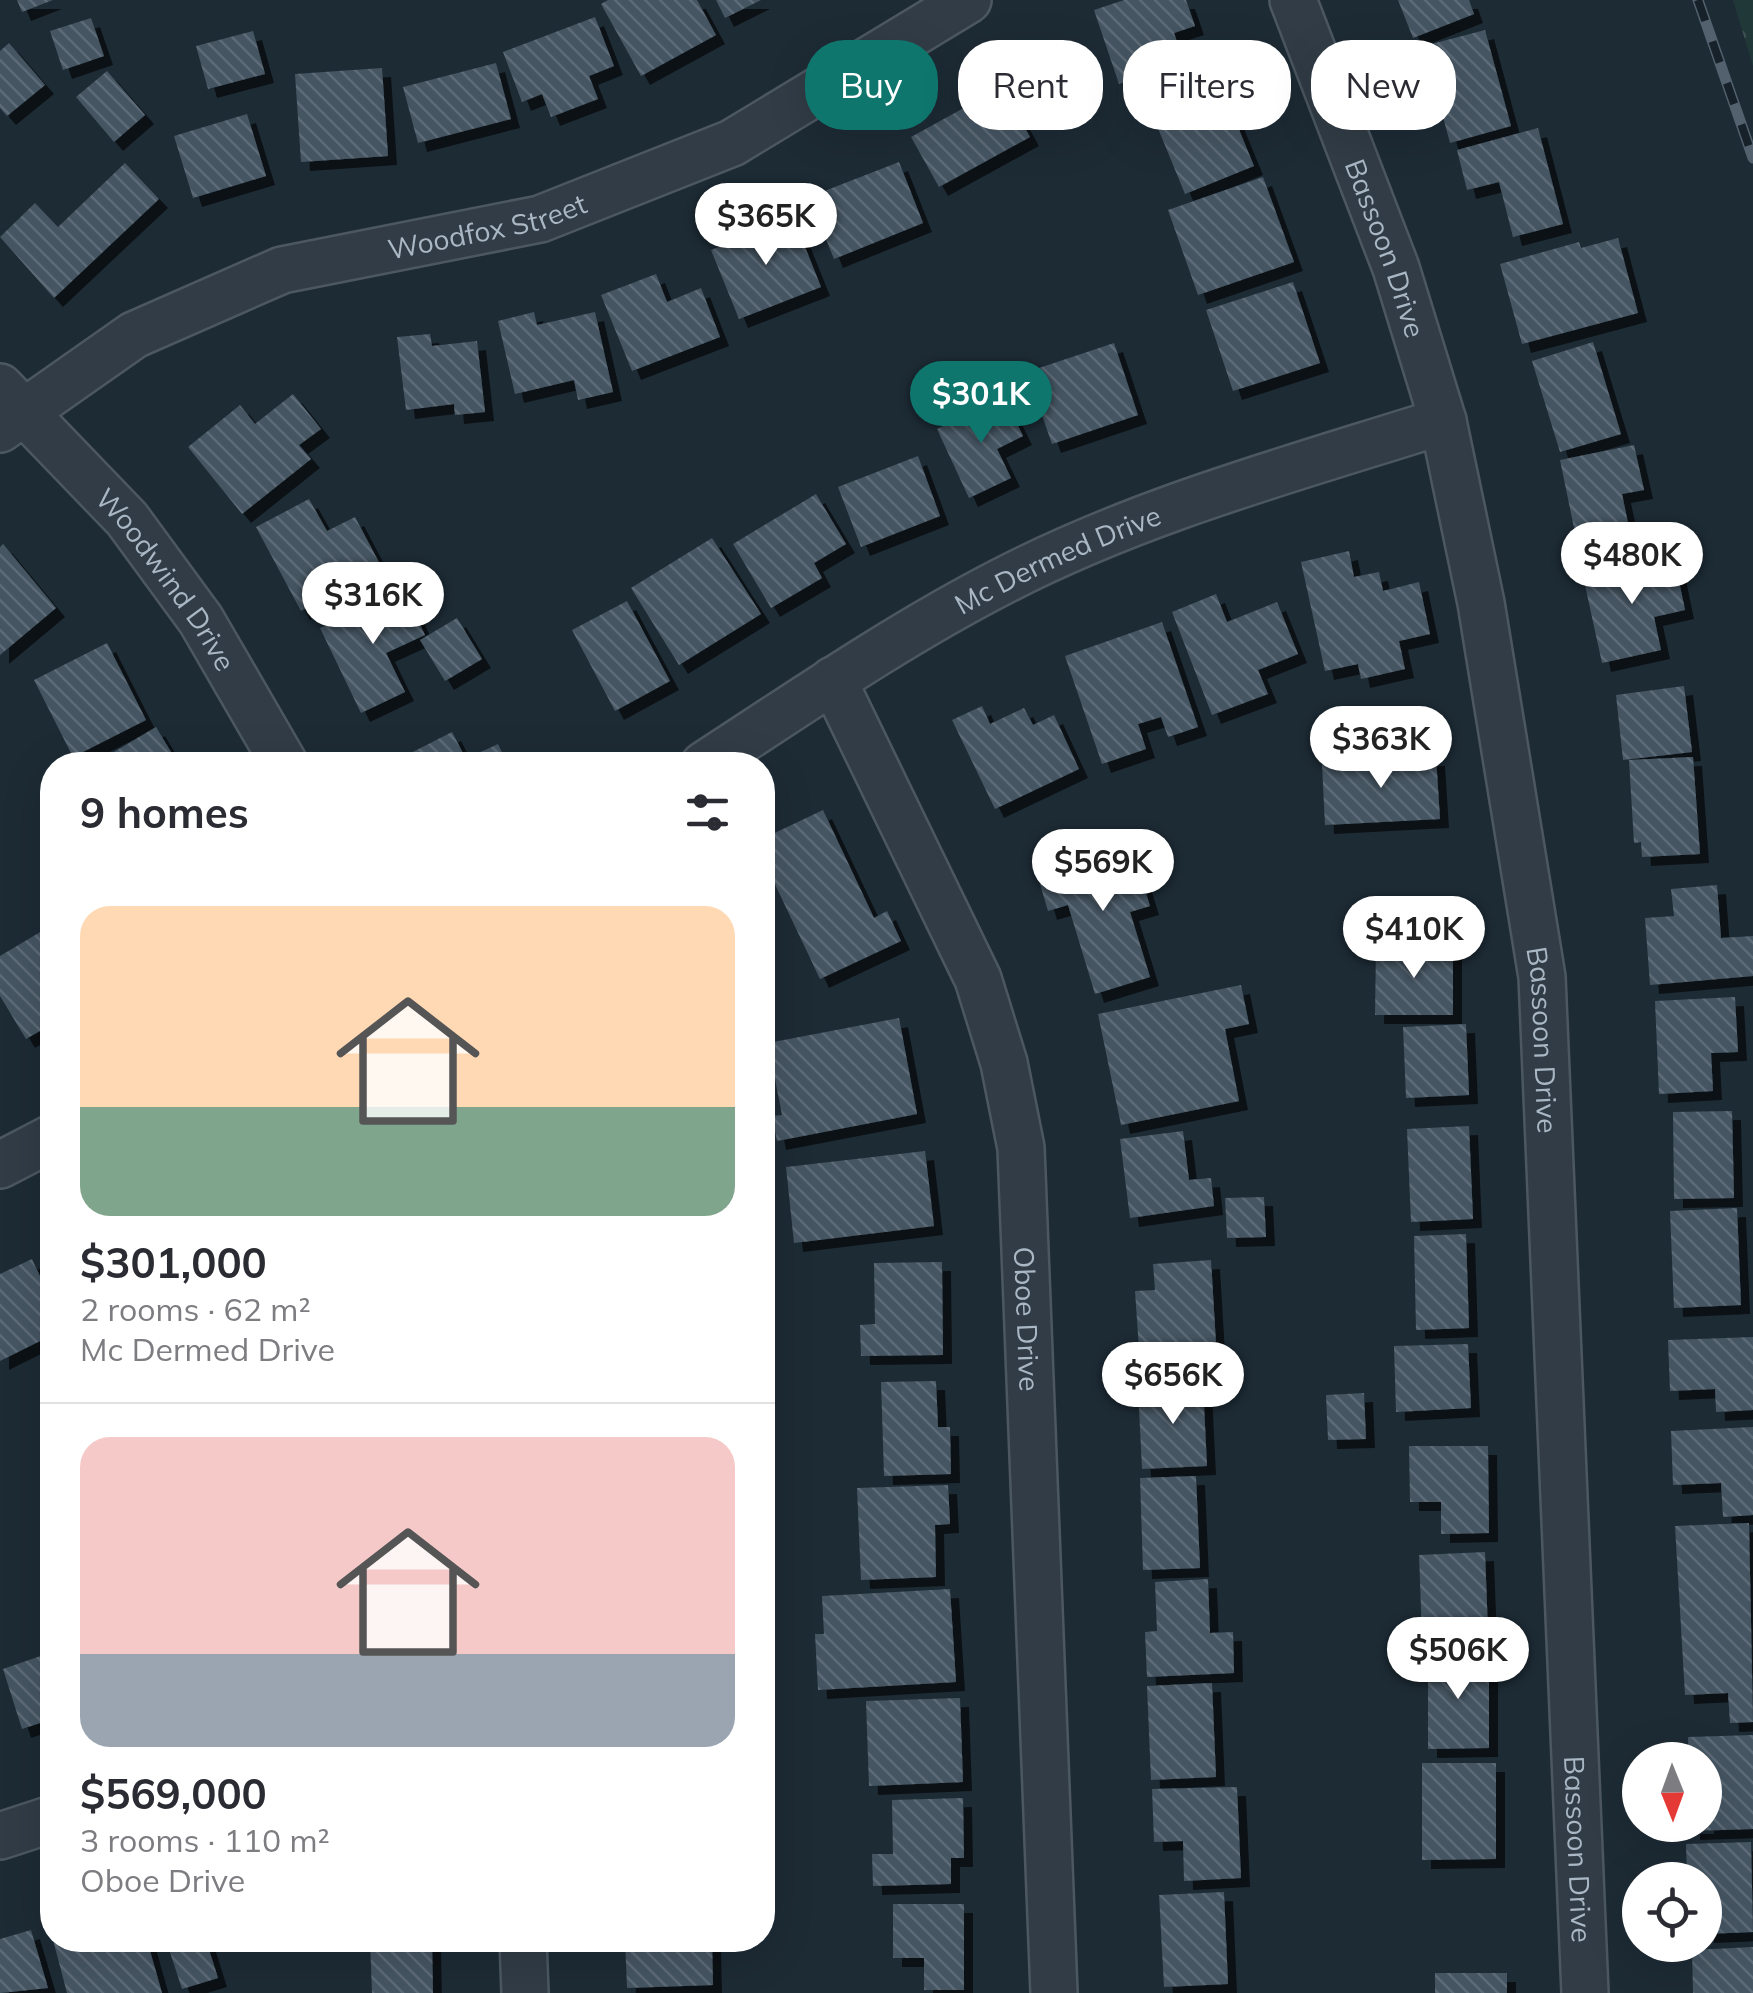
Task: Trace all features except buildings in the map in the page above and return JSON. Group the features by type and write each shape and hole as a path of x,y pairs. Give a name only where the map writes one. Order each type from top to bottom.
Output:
{"street":[{"name":"Woodfox Street","path":"8,409 134,336 282,270 540,219 732,143 968,0"},
{"name":"Bassoon Drive","path":"1293,0 1396,268 1443,421 1480,603 1542,978 1585,1993"},
{"name":"Woodwind Drive","path":"8,409 127,520 180,591 278,752"},
{"name":"Mc Dermed Drive","path":"724,752 833,680 1002,581 1129,526 1443,421"},
{"name":"Oboe Drive","path":"833,680 978,979 1004,1062 1021,1148 1054,1993"},
{"path":"0,1165 40,1144"},
{"path":"0,1836 40,1823"},
{"path":"523,1952 525,1993"}],"green space":[{"path":"1733,0 1753,0 1753,66"}],"railway":[{"path":"1698,0 1753,158"}]}
